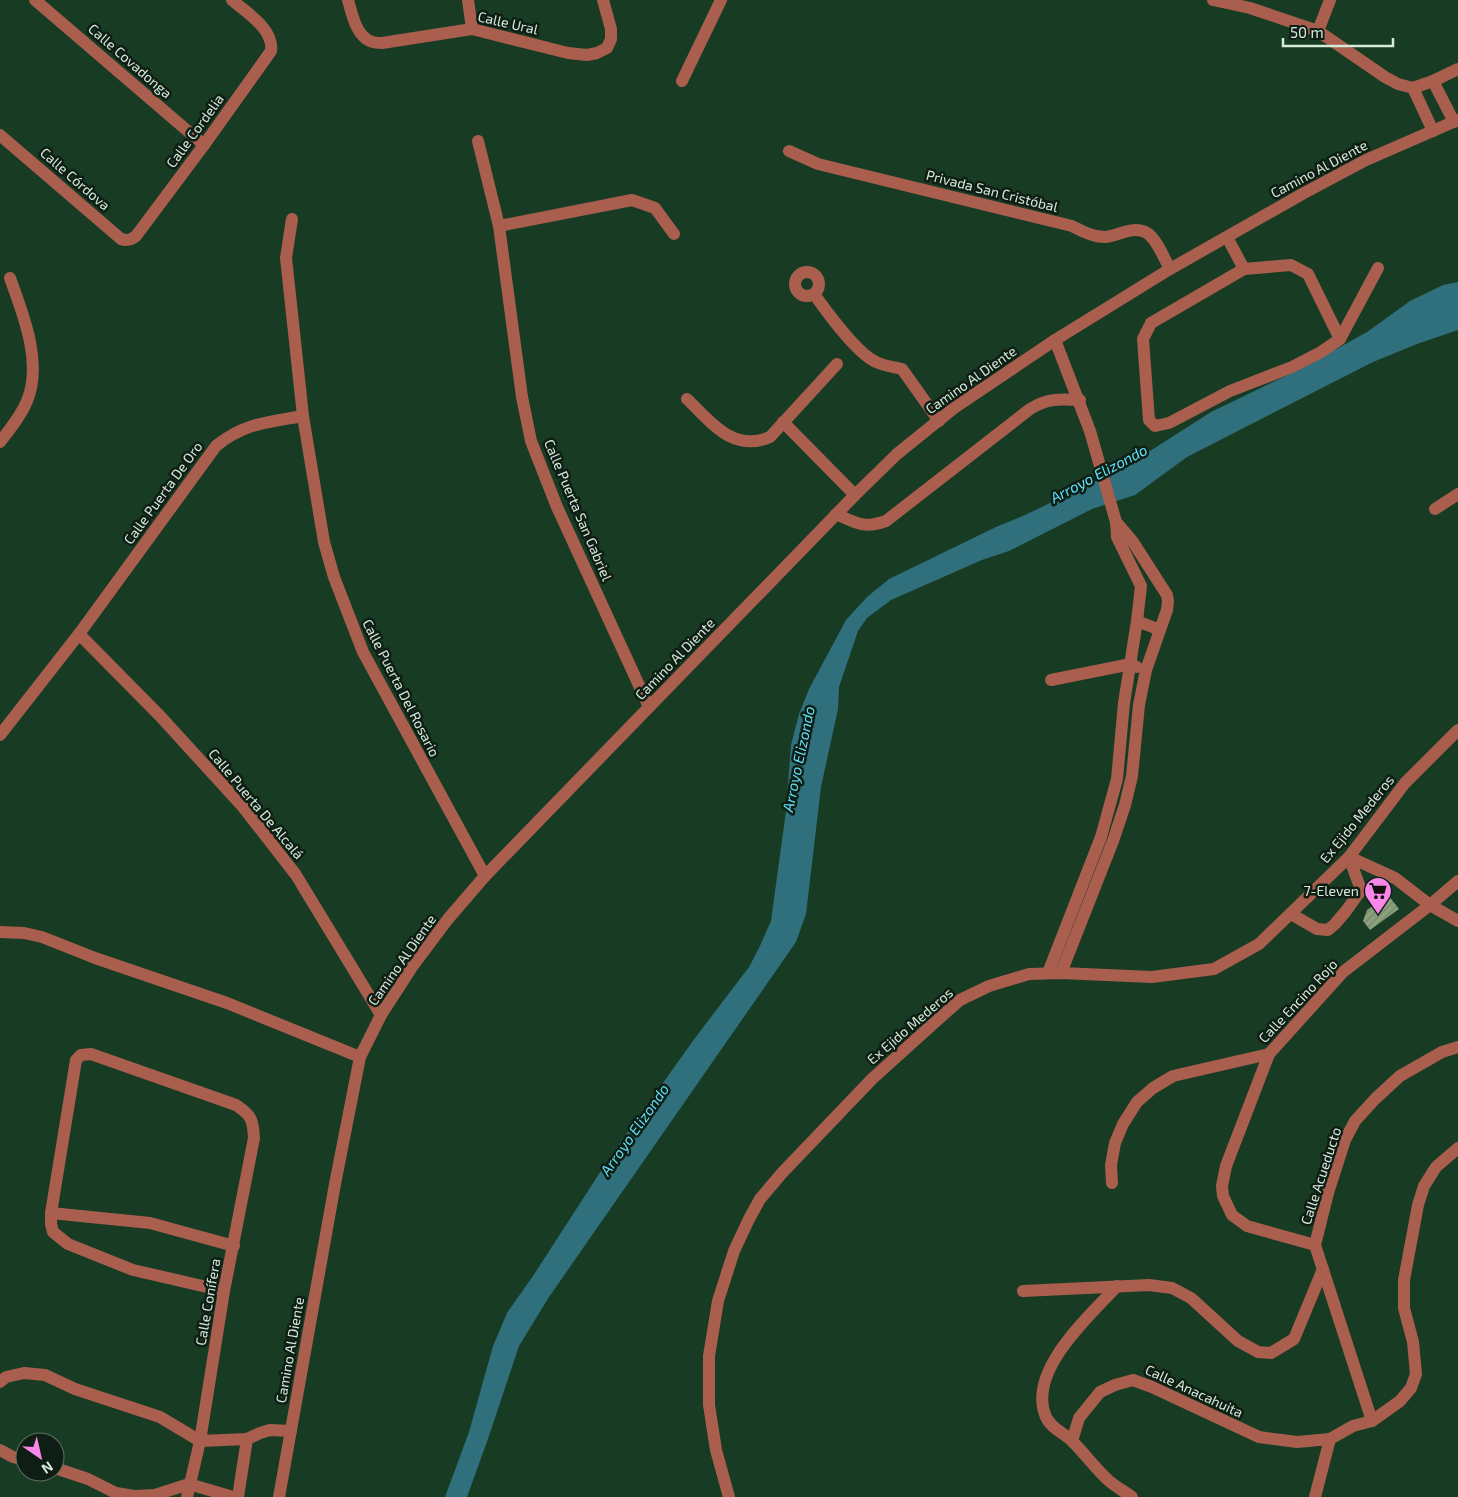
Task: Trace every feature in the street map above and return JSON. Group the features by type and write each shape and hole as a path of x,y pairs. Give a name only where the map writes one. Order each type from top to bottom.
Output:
{"street":[{"name":"Calle Covadonga","path":"35,0 204,145"},
{"name":"Calle Cordelia","path":"132,239 204,145 271,51 272,44 266,30 232,0"},
{"name":"Calle Ural","path":"348,0 360,32 371,42 382,43 472,29 568,53 587,55 607,48 611,39 603,0"},
{"path":"468,0 472,29"},
{"path":"682,80 721,0"},
{"path":"1213,0 1250,8 1318,31 1384,77 1398,84 1413,88 1458,69"},
{"path":"1318,31 1330,0"},
{"path":"1433,81 1456,121"},
{"path":"1413,88 1433,131"},
{"name":"Camino Al Diente","path":"279,1497 335,1184 360,1057 381,1015 412,967 448,919 485,876 836,514 897,454 954,408 1055,340 1170,269 1366,160 1456,121"},
{"name":"Calle Córdova","path":"0,135 121,239 126,241 132,239"},
{"name":"Calle Puerta San Gabriel","path":"478,141 499,226 522,397 531,442 558,507 649,707"},
{"name":"Privada San Cristóbal","path":"789,152 818,164 1072,226 1088,234 1105,237 1122,231 1146,232 1154,241 1170,269"},
{"path":"499,226 632,200 655,208 674,234"},
{"name":"Calle Puerta Del Rosario","path":"292,219 286,258 303,416 324,542 345,611 363,652 485,876"},
{"path":"1227,237 1244,269"},
{"path":"1340,339 1308,274 1291,265 1244,269 1151,323 1143,339 1150,420 1155,426 1169,423 1230,391 1292,367 1321,352 1340,339 1378,268"},
{"path":"0,442 16,422 28,400 32,379 32,352 26,322 10,278"},
{"path":"814,294 832,320 867,357 876,362 902,368 939,421"},
{"path":"1055,340 1080,400 1097,454 1115,517 1117,537 1140,586 1137,621 1124,703 1117,779 1107,839"},
{"path":"687,399 730,437 744,442 758,442 770,437 837,364"},
{"path":"836,514 861,525 873,526 886,521 1042,402 1058,399 1080,400"},
{"name":"Calle Puerta De Oro","path":"0,735 78,634 216,446 238,430 303,416"},
{"path":"784,422 855,495"},
{"path":"1435,509 1458,494"},
{"path":"1054,973 1107,839 1125,804 1132,776 1139,706 1146,670 1168,601 1167,595 1115,517"},
{"path":"1140,586 1157,581"},
{"path":"1137,621 1160,630"},
{"name":"Calle Puerta De Alcalá","path":"78,634 160,716 243,807 296,875 381,1015"},
{"path":"1051,680 1131,664 1146,670"},
{"name":"Ex Ejido Mederos","path":"729,1497 716,1450 712,1423 709,1356 718,1301 734,1251 748,1219 760,1199 782,1173 872,1079 960,1000 989,986 1029,974 1054,973 1152,977 1214,969 1259,944 1349,857 1406,783 1458,731"},
{"path":"1349,857 1394,878 1430,905 1458,921"},
{"path":"1291,914 1317,929 1328,930 1336,924 1357,898 1361,890 1349,857"},
{"name":"Calle Encino Rojo","path":"1315,1245 1247,1226 1232,1215 1223,1196 1222,1186 1226,1166 1269,1054 1343,972 1430,905 1458,880"},
{"path":"0,932 24,933 42,937 95,958 227,1003 360,1057"},
{"name":"Calle Acueducto","path":"1372,1421 1315,1245 1337,1167 1346,1140 1356,1121 1375,1099 1400,1076 1442,1052 1458,1047"},
{"name":"Calle Conífera","path":"51,1213 76,1060 81,1055 91,1054 236,1106 248,1113 254,1124 254,1138 224,1291 200,1441 187,1497"},
{"path":"1112,1183 1111,1165 1115,1143 1123,1124 1138,1102 1153,1088 1173,1076 1269,1054"},
{"name":"Calle Anacahuita","path":"1072,1441 1079,1418 1100,1392 1133,1380 1259,1437 1297,1442 1330,1439 1353,1426 1372,1421 1400,1401 1412,1388 1416,1374 1413,1342 1404,1308 1404,1280 1418,1204 1424,1186 1436,1167 1458,1148"},
{"path":"224,1291 133,1270 68,1244 54,1232 50,1224 51,1213 150,1223 234,1246"},
{"path":"1023,1291 1149,1285 1172,1288 1191,1298 1238,1341 1258,1352 1271,1353 1294,1339 1323,1269"},
{"path":"1117,1286 1059,1350 1043,1389 1043,1406 1046,1418 1053,1428 1072,1441 1108,1480 1132,1497"},
{"path":"0,1382 6,1377 24,1373 45,1375 74,1389 160,1417 200,1441 247,1438 270,1430 291,1431"},
{"path":"238,1497 247,1438"},
{"path":"1315,1497 1330,1439"},
{"path":"0,1450 15,1458"},
{"path":"65,1472 116,1492 134,1496 155,1495 189,1484 233,1497"}],"water":[{"name":"Arroyo Elizondo","path":"1458,282 1458,330 1373,362 1187,457 1135,495 1092,509 1009,551 982,560 891,600 867,618 858,631 839,687 838,709 821,787 806,914 796,942 549,1297 519,1346 467,1497 445,1497 469,1432 493,1346 507,1313 608,1160 695,1038 749,967 759,948 771,921 786,811 791,745 799,714 809,689 846,620 867,597 889,579 1125,467 1211,412 1304,367 1367,332 1410,301 1443,285"}],"building":[{"name":"7-Eleven","path":"1388,895 1399,909 1370,930 1363,921 1367,910"}],"place":[{"name":"7-Eleven","path":"1378,915"}]}
